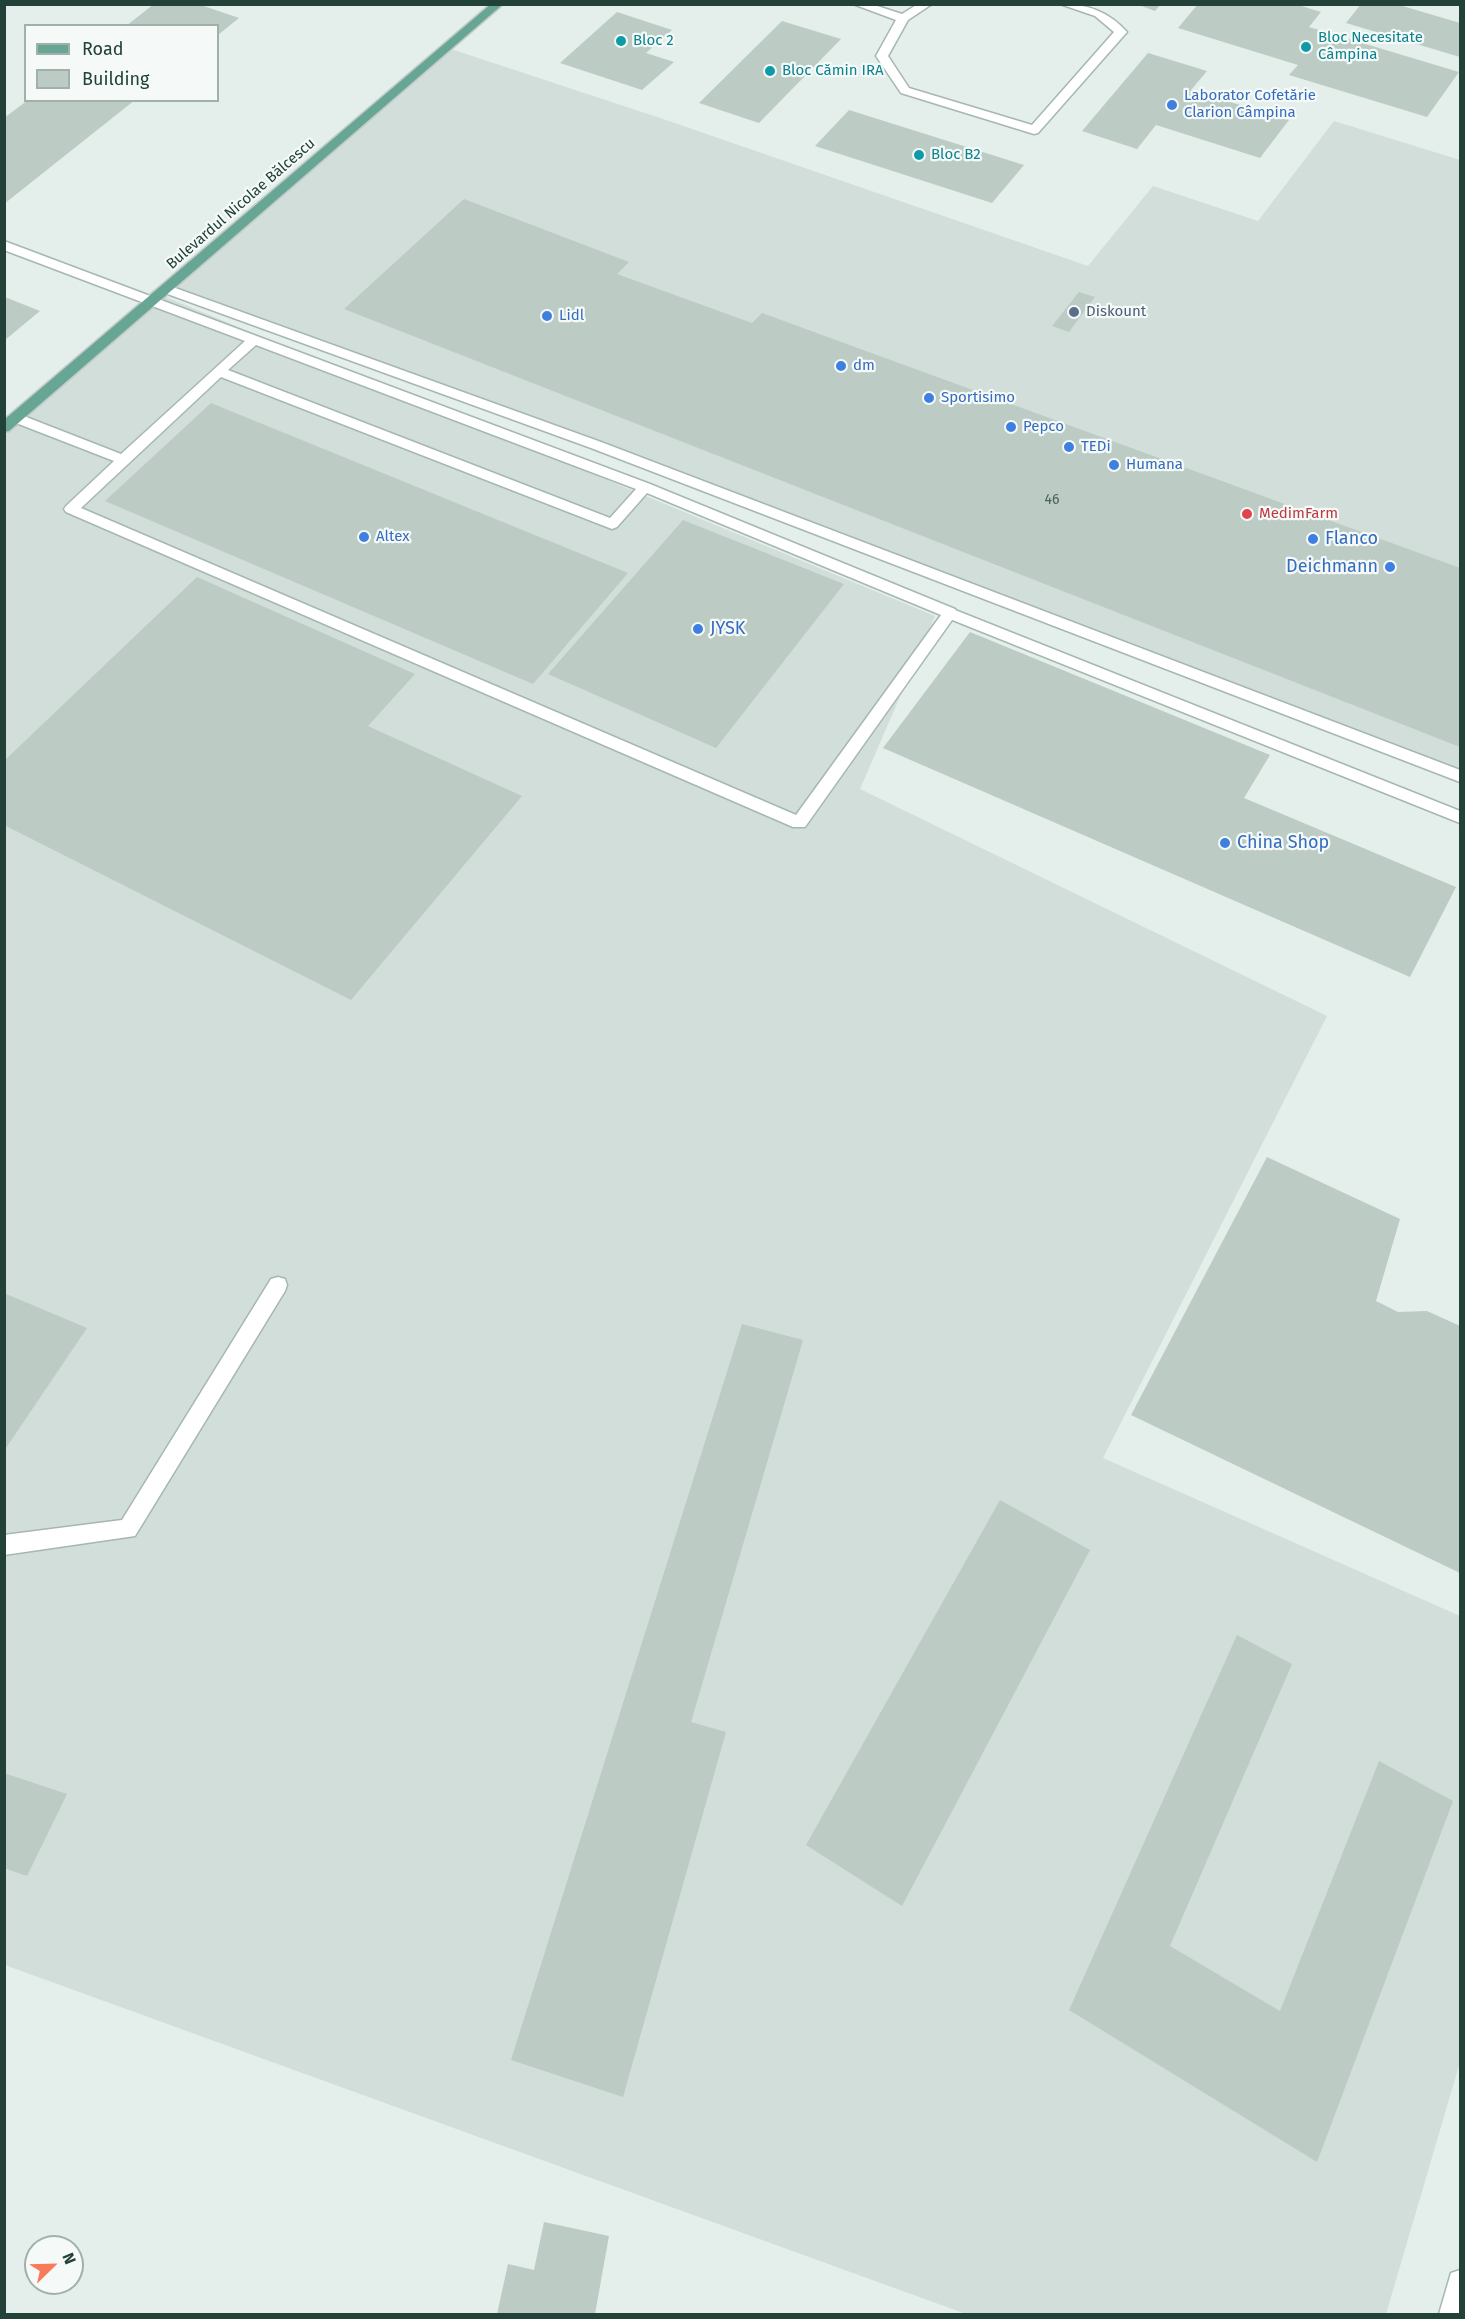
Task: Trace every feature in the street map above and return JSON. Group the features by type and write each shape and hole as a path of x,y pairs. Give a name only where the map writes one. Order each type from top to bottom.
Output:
{"main road":[{"name":"Bulevardul Nicolae Bălcescu","path":"4,428 498,4"}],"street":[{"path":"858,4 903,18"},
{"path":"927,4 903,18 882,56 904,90 1035,130 1121,32 1099,14 1065,4"},
{"path":"4,244 645,487 950,613 1461,818"},
{"path":"167,289 596,445 1461,776"},
{"path":"255,339 71,509 799,823 950,613"},
{"path":"219,371 612,524 645,487"},
{"path":"16,418 123,460"},
{"path":"4,1545 128,1529 278,1285"},
{"path":"1451,2314 1461,2282"}],"shaded area":[{"path":"448,48 669,121 1088,266 1153,186 1258,221 1334,121 1460,160 1460,778 167,289"},
{"path":"161,295 935,616 860,789 1327,1016 1103,1458 1460,1616 1460,2062 1386,2314 966,2314 5,1965 4,429"}],"building":[{"path":"154,4 198,4 239,18 219,34 219,24 129,24"},
{"path":"1136,4 1161,4 1155,11"},
{"name":"Bloc Necesitate Câmpina","path":"1198,4 1295,4 1321,12 1309,27 1459,72 1427,117 1289,75 1298,65 1178,28"},
{"path":"1361,4 1396,4 1460,23 1460,57 1346,23"},
{"name":"Bloc 2","path":"617,12 672,30 646,53 674,62 642,90 560,63"},
{"name":"Bloc Cămin IRA","path":"782,21 841,39 759,123 699,103"},
{"name":"Laborator Cofetărie Clarion Câmpina","path":"1148,53 1207,71 1191,90 1289,120 1260,158 1156,125 1137,149 1082,131"},
{"path":"25,102 132,102 4,204 4,118"},
{"name":"Bloc B2","path":"849,110 1024,165 992,203 815,146"},
{"path":"464,199 629,262 617,274 752,323 762,313 1460,568 1460,747 344,309"},
{"name":"Diskount","path":"1079,292 1095,297 1069,332 1052,326"},
{"path":"5,297 40,311 5,340"},
{"name":"Altex","path":"211,403 628,573 533,684 105,501"},
{"name":"JYSK","path":"683,520 844,584 716,748 548,674"},
{"path":"197,577 415,674 368,726 522,796 351,1000 4,825 4,761"},
{"name":"China Shop","path":"970,632 1270,755 1244,798 1456,887 1410,977 883,748"},
{"path":"1267,1157 1400,1219 1376,1301 1398,1312 1427,1311 1460,1326 1460,1573 1131,1415"},
{"path":"4,1293 87,1328 4,1451"},
{"path":"742,1324 803,1340 691,1722 726,1732 623,2097 511,2060"},
{"path":"1000,1500 1090,1550 902,1906 806,1845"},
{"path":"1237,1635 1292,1664 1170,1946 1280,2011 1379,1761 1453,1801 1317,2162 1069,2010"},
{"path":"4,1773 67,1794 27,1876 4,1868"},
{"path":"544,2222 609,2236 595,2314 497,2314 508,2264 534,2270"}],"place":[{"name":"Bloc 2","path":"621,41"},
{"name":"Bloc Necesitate Câmpina","path":"1306,47"},
{"name":"Bloc Cămin IRA","path":"770,71"},
{"name":"Laborator Cofetărie Clarion Câmpina","path":"1172,105"},
{"name":"Bloc B2","path":"919,155"},
{"name":"Diskount","path":"1074,312"},
{"name":"Lidl","path":"547,316"},
{"name":"dm","path":"841,366"},
{"name":"Sportisimo","path":"929,398"},
{"name":"Pepco","path":"1011,427"},
{"name":"TEDi","path":"1069,447"},
{"name":"Humana","path":"1114,465"},
{"name":"MedimFarm","path":"1247,514"},
{"name":"Altex","path":"364,537"},
{"name":"Flanco","path":"1313,539"},
{"name":"Deichmann","path":"1390,567"},
{"name":"JYSK","path":"698,629"},
{"name":"China Shop","path":"1225,843"}]}
